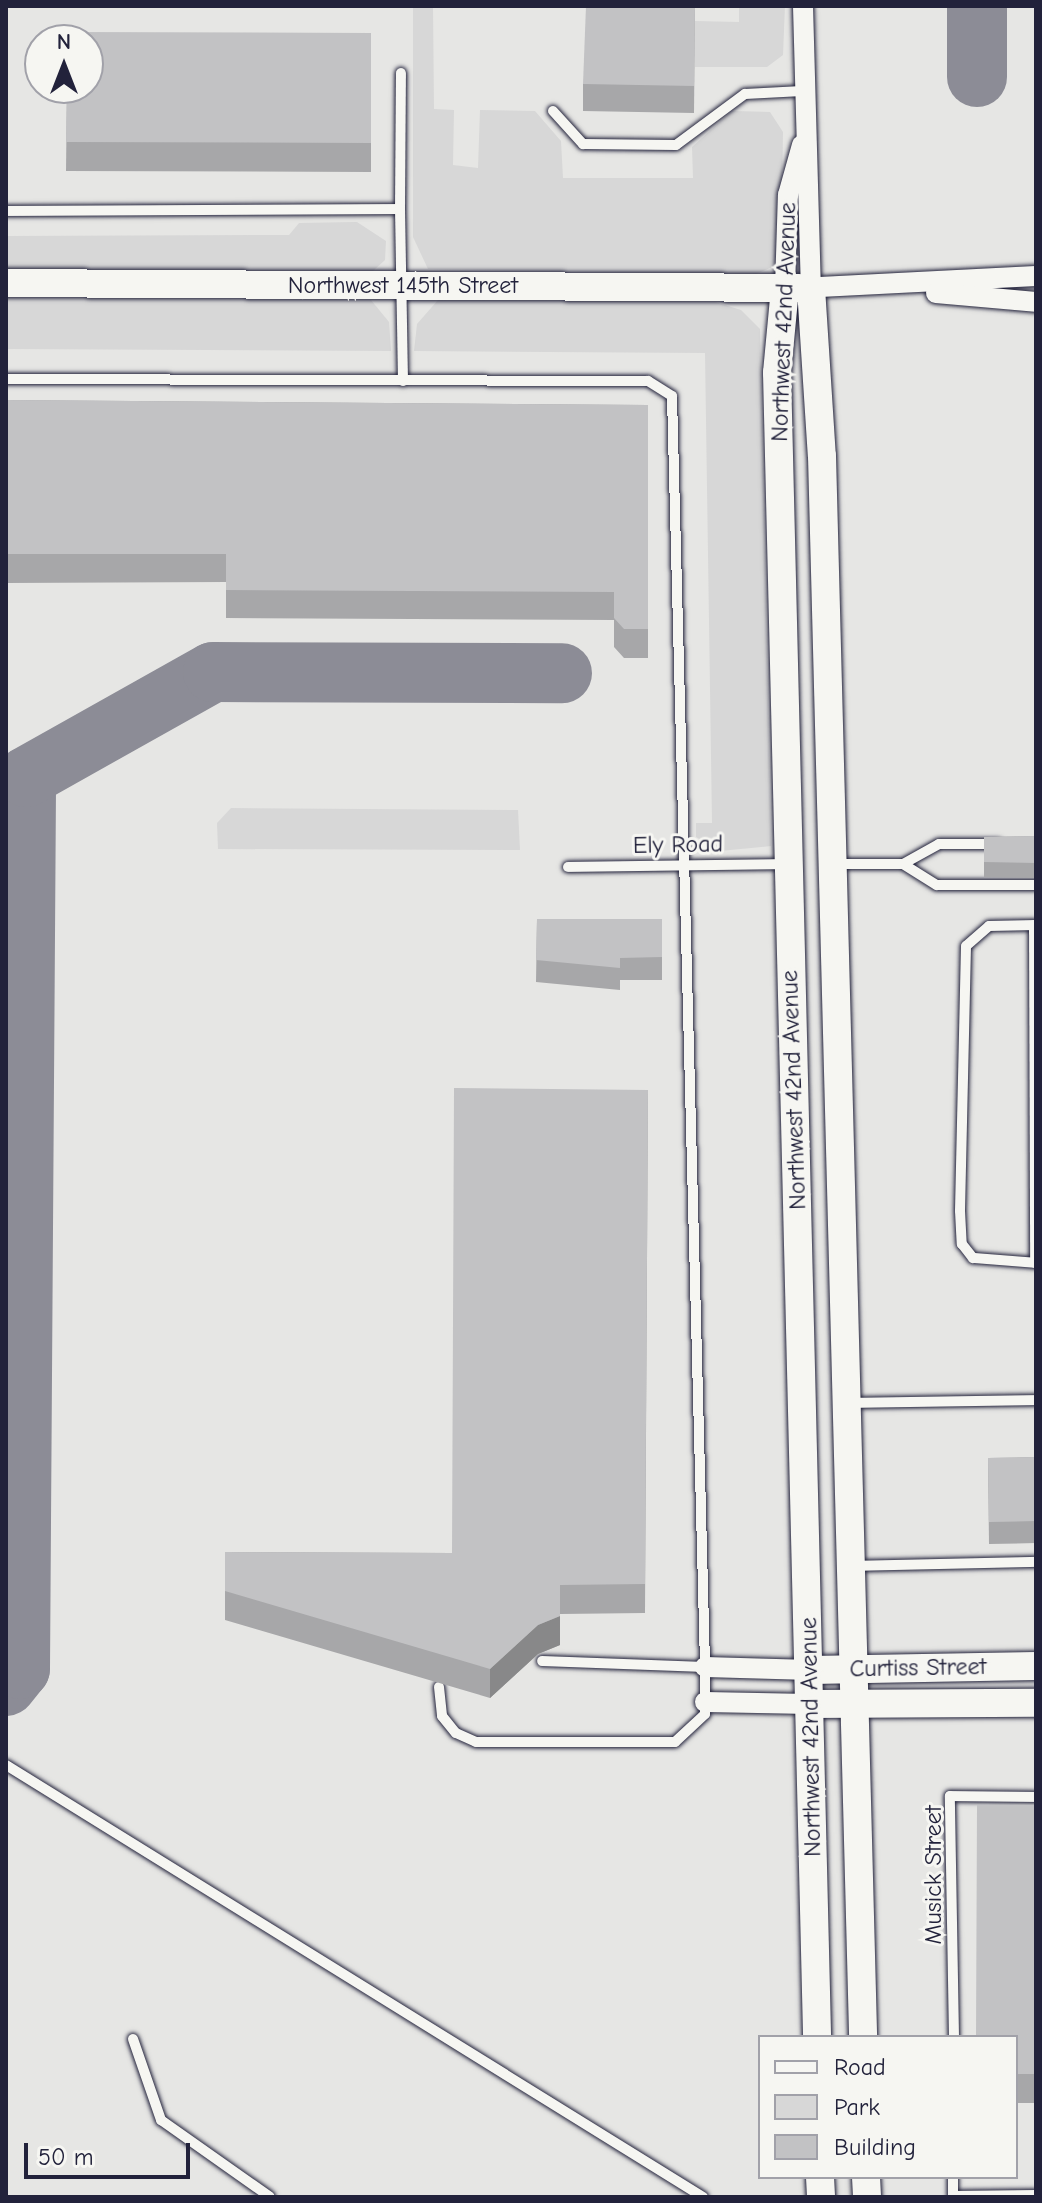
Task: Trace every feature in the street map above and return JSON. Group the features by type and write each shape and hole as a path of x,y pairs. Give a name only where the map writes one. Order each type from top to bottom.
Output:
{"street":[{"name":"Northwest 42nd Avenue","path":"803,6 802,145 788,195 799,288 833,864 863,2035"},
{"path":"799,288 872,288 1036,276"},
{"name":"Northwest 145th Street","path":"6,283 799,288"},
{"name":"Northwest 42nd Avenue","path":"799,288 777,373 811,1670 817,2035"},
{"path":"872,288 1036,302"},
{"path":"788,864 833,864"},
{"name":"Curtiss Street","path":"705,1667 855,1670 1036,1666"},
{"name":"Curtiss Street","path":"705,1702 1036,1703"}],"lane":[{"path":"401,73 403,381"},
{"path":"553,111 583,144 676,145 745,94 802,91"},
{"path":"6,211 400,209"},
{"path":"6,379 648,381 672,396 705,1702 694,1731 675,1742 476,1742 456,1733 442,1716 439,1687"},
{"path":"833,864 903,864 939,844 1008,844"},
{"name":"Ely Road","path":"568,867 788,864"},
{"path":"903,864 937,885 1036,885"},
{"path":"1035,925 1036,1263 973,1258 962,1244 960,1211 966,946 989,926 1035,925"},
{"path":"845,1403 1036,1400"},
{"path":"852,1566 1036,1562"},
{"path":"542,1661 705,1667"},
{"path":"6,1765 703,2197"},
{"name":"Musick Street","path":"954,2035 950,1796 1036,1797"},
{"path":"133,2039 161,2120 270,2197"},
{"path":"953,2196 1036,2195"}],"shaded area":[{"path":"6,6 1036,6 1036,2197 6,2197"}],"green space":[{"path":"413,6 433,6 434,109 454,110 453,165 478,168 480,110 535,111 561,141 563,178 693,178 692,147 732,111 770,112 783,132 781,249 772,267 756,274 428,269 413,237"},
{"path":"739,6 785,6 783,55 767,67 695,67 695,21 739,22"},
{"path":"357,222 386,241 385,260 373,271 6,270 6,236 289,235 299,223"},
{"path":"6,298 371,300 389,322 391,351 6,349"},
{"path":"438,300 715,302 741,310 760,329 771,846 720,851 696,837 696,823 712,823 705,353 414,351 417,324"},
{"path":"231,808 518,810 520,850 218,849 217,823"}],"building":[{"path":"586,6 695,6 694,86 583,84"},
{"path":"104,32 371,33 371,143 66,142 67,104 104,104"},
{"path":"6,400 648,405 648,629 624,629 614,618 614,592 226,590 226,554 6,554"},
{"path":"1036,836 1036,863 984,862 984,837"},
{"path":"537,919 662,919 662,957 620,958 620,968 536,960"},
{"path":"454,1088 648,1090 645,1584 560,1585 560,1616 538,1625 490,1669 225,1591 225,1552 452,1553"},
{"path":"1036,1457 1036,1521 989,1522 988,1458"},
{"path":"977,1805 1036,1805 1036,2074 1018,2074 1018,2035 976,2035"}],"taxiway":[{"path":"977,6 977,77"},
{"path":"6,1686 20,1669 26,777 213,672 562,673"}]}
